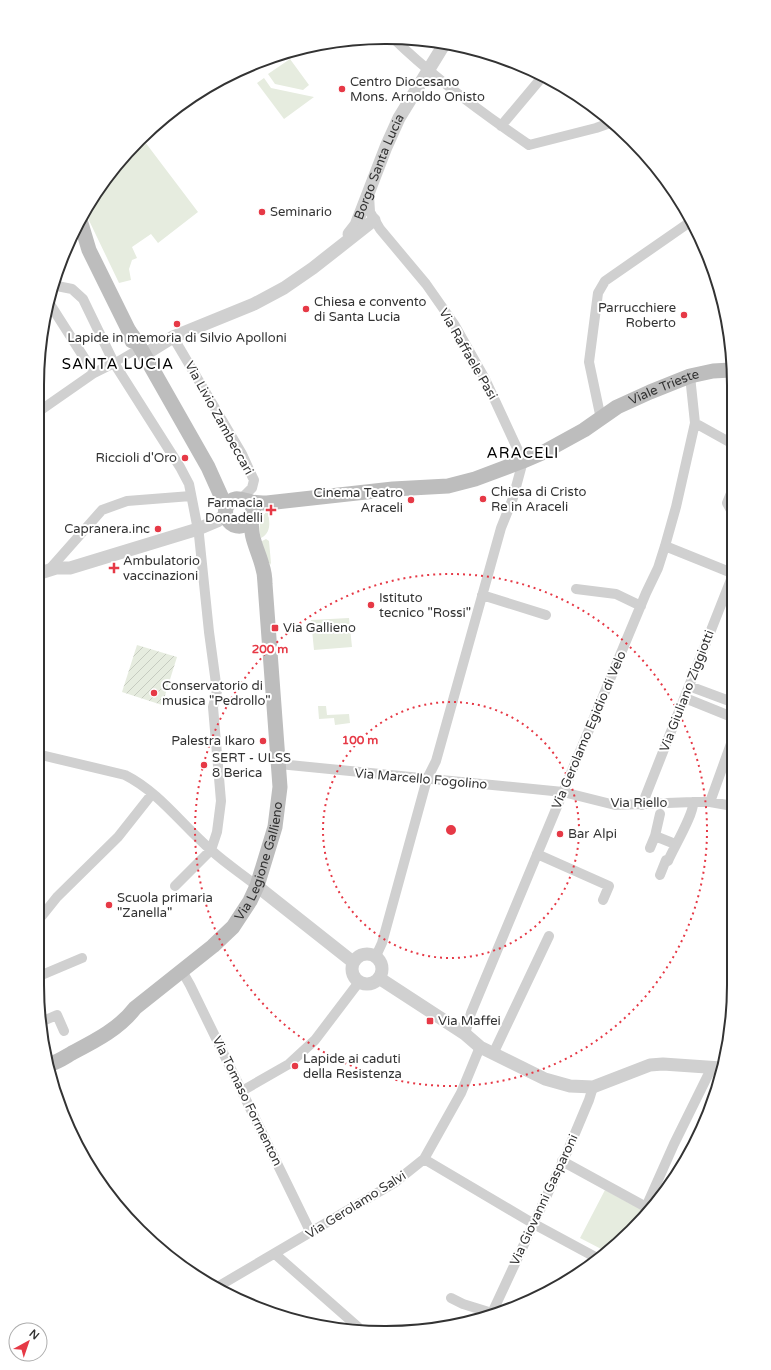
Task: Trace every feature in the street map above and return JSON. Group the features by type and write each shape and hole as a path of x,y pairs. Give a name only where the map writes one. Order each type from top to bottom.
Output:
{"main road":[{"path":"82,228 89,250 140,352 208,467 225,487 247,506 248,524 243,526 230,518 234,500 247,506"},
{"name":"Viale Trieste","path":"247,506 393,489 448,486 523,462 584,430 617,408 650,392 690,376 714,371 726,370"},
{"name":"Via Legione Gallieno","path":"208,467 230,518 262,564"},
{"name":"Via Legione Gallieno","path":"54,1062 113,1030 128,1017 135,1008 214,946 233,927 250,901 257,886 276,827 280,788 266,584 262,564 252,532 247,506"}],"street":[{"path":"400,45 428,70 501,126 529,145 596,128 605,124"},
{"name":"Borgo Santa Lucia","path":"140,352 254,304 284,288 338,248 369,217 368,191 399,118 441,49"},
{"path":"501,126 539,80"},
{"name":"Via Raffaele Pasi","path":"369,217 426,284 454,324 485,379 523,462"},
{"path":"601,419 589,362 598,293 605,281 686,224"},
{"path":"59,286 72,289 83,299 114,363 180,467 189,484 191,496 204,527 209,632 216,691 213,707 220,801 217,832 211,850 175,886"},
{"path":"53,309 90,367"},
{"name":"Via Livio Zambeccari","path":"173,337 242,454 254,480 247,506"},
{"path":"44,408 94,373 140,352"},
{"name":"Via Gerolamo Egidio di Velo","path":"465,1034 471,1013 666,546 695,423 690,376"},
{"path":"695,423 727,441"},
{"path":"376,956 382,943 427,779 436,761 501,528 513,498 523,462"},
{"path":"44,572 63,554 102,510 127,501 191,496"},
{"path":"44,573 56,568 70,568 230,518"},
{"path":"666,546 727,571"},
{"path":"63,554 70,568"},
{"path":"576,589 616,594 641,606"},
{"name":"Via Giuliano Ziggiotti","path":"642,805 727,590"},
{"path":"482,595 546,615"},
{"path":"689,686 727,700"},
{"path":"685,698 727,715"},
{"path":"710,802 727,755"},
{"path":"44,756 125,775 137,781 211,850 353,962"},
{"name":"Via Marcello Fogolino","path":"279,764 563,792"},
{"name":"Via Riello","path":"563,792 614,805 693,802 710,802 727,805"},
{"path":"44,913 57,897 118,837 152,794"},
{"path":"660,875 666,860 668,861 686,823 693,802"},
{"name":"Via Riello","path":"650,848 655,836 660,814"},
{"path":"655,836 676,844"},
{"path":"537,854 609,886 603,900"},
{"path":"493,1054 549,936"},
{"path":"365,953 371,953 376,956 382,964 382,974 371,983 367,984 359,982 353,975 353,962 356,958 365,953"},
{"path":"44,974 82,958"},
{"name":"Via Tomaso Formenton","path":"182,971 311,1233"},
{"path":"379,978 465,1034 480,1047 545,1079 570,1086 593,1087 650,1065 663,1064 716,1067 674,1144 648,1202"},
{"path":"242,1091 289,1064 314,1040 359,982"},
{"path":"46,1020 57,1015 64,1031"},
{"name":"Via Gerolamo Salvi","path":"222,1284 394,1183 424,1159 461,1093 480,1047"},
{"name":"Via Giovanni Gasparoni","path":"494,1308 562,1162 589,1100 593,1087"},
{"path":"424,1159 534,1224 592,1255"},
{"path":"562,1162 645,1206"},
{"path":"275,1254 355,1324"},
{"name":"Via Giovanni Gasparoni","path":"451,1298 463,1304 485,1311"}],"shaded area":[{"path":"290,59 309,85 303,90 275,84 268,74"},
{"path":"264,78 271,88 314,97 284,119 257,83"},
{"path":"145,143 198,212 158,243 151,234 132,247 137,258 132,260 129,269 131,280 119,283 88,218 115,178"},
{"path":"266,512 268,513 269,527 267,533 261,538 260,525"},
{"path":"266,539 269,541 270,565 260,542"},
{"path":"349,618 352,647 314,650 311,620"},
{"path":"137,645 177,657 162,705 122,692"},
{"path":"318,706 326,706 327,715 349,714 350,723 335,725 334,718 319,719"},
{"path":"605,1190 642,1210 627,1226 601,1249 580,1238"}],"place":[{"name":"Centro Diocesano Mons. Arnoldo Onisto","path":"342,89"},
{"name":"Seminario","path":"262,212"},
{"name":"Chiesa e convento di Santa Lucia","path":"306,309"},
{"name":"Parrucchiere Roberto","path":"684,315"},
{"name":"Lapide in memoria di Silvio Apolloni","path":"177,324"},
{"name":"Riccioli d'Oro","path":"185,458"},
{"name":"Chiesa di Cristo Re in Araceli","path":"483,499"},
{"name":"Cinema Teatro Araceli","path":"411,500"},
{"name":"Farmacia Donadelli","path":"271,510"},
{"name":"Capranera.inc","path":"158,529"},
{"name":"Ambulatorio vaccinazioni","path":"114,568"},
{"name":"Istituto tecnico \"Rossi\"","path":"371,605"},
{"name":"Via Gallieno","path":"275,628"},
{"name":"Conservatorio di musica \"Pedrollo\"","path":"154,693"},
{"name":"Palestra Ikaro","path":"263,741"},
{"name":"SERT - ULSS 8 Berica","path":"204,765"},
{"name":"Bar Alpi","path":"560,834"},
{"name":"Scuola primaria \"Zanella\"","path":"109,905"},
{"name":"Via Maffei","path":"430,1021"},
{"name":"Lapide ai caduti della Resistenza","path":"295,1066"}],"district":[{"name":"SANTA LUCIA","path":"118,364"},
{"name":"ARACELI","path":"523,453"}]}
